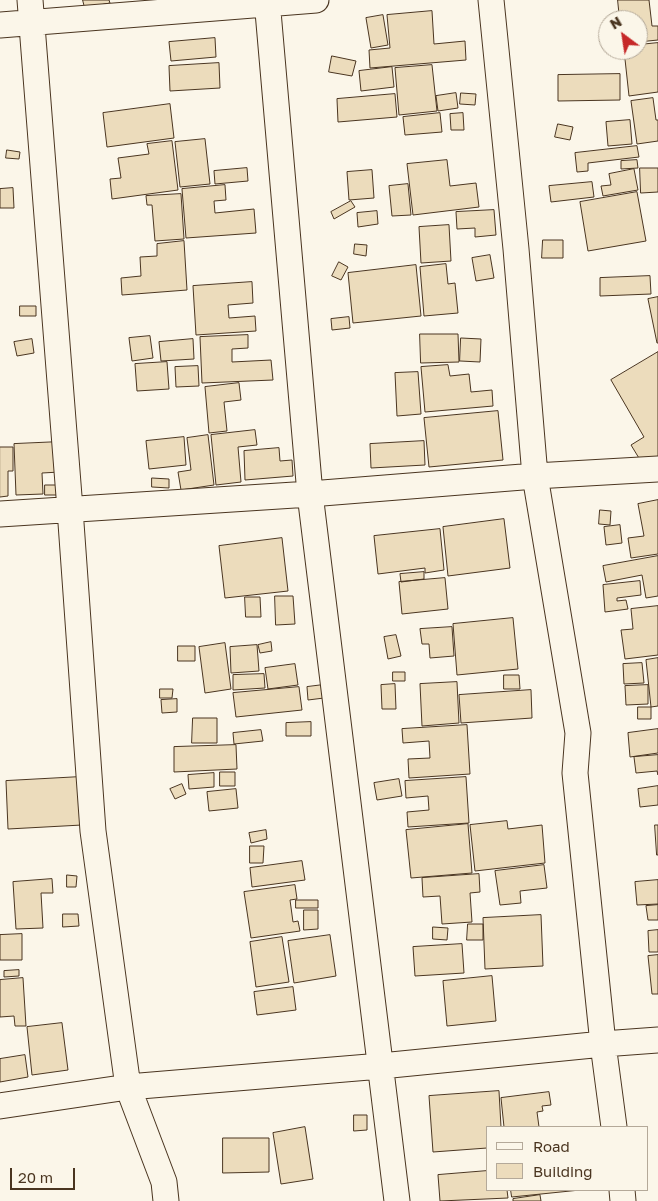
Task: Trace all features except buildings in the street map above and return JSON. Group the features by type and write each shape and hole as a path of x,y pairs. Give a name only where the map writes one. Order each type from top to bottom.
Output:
{"street":[{"path":"0,24 31,12 316,0"},
{"path":"491,0 516,249 534,476 578,734 575,773 603,1044 614,1126"},
{"path":"267,2 310,494 397,1201"},
{"path":"31,12 93,831 128,1087 164,1182 166,1201"},
{"path":"0,514 658,469"},
{"path":"0,1106 128,1087 658,1040"}]}
